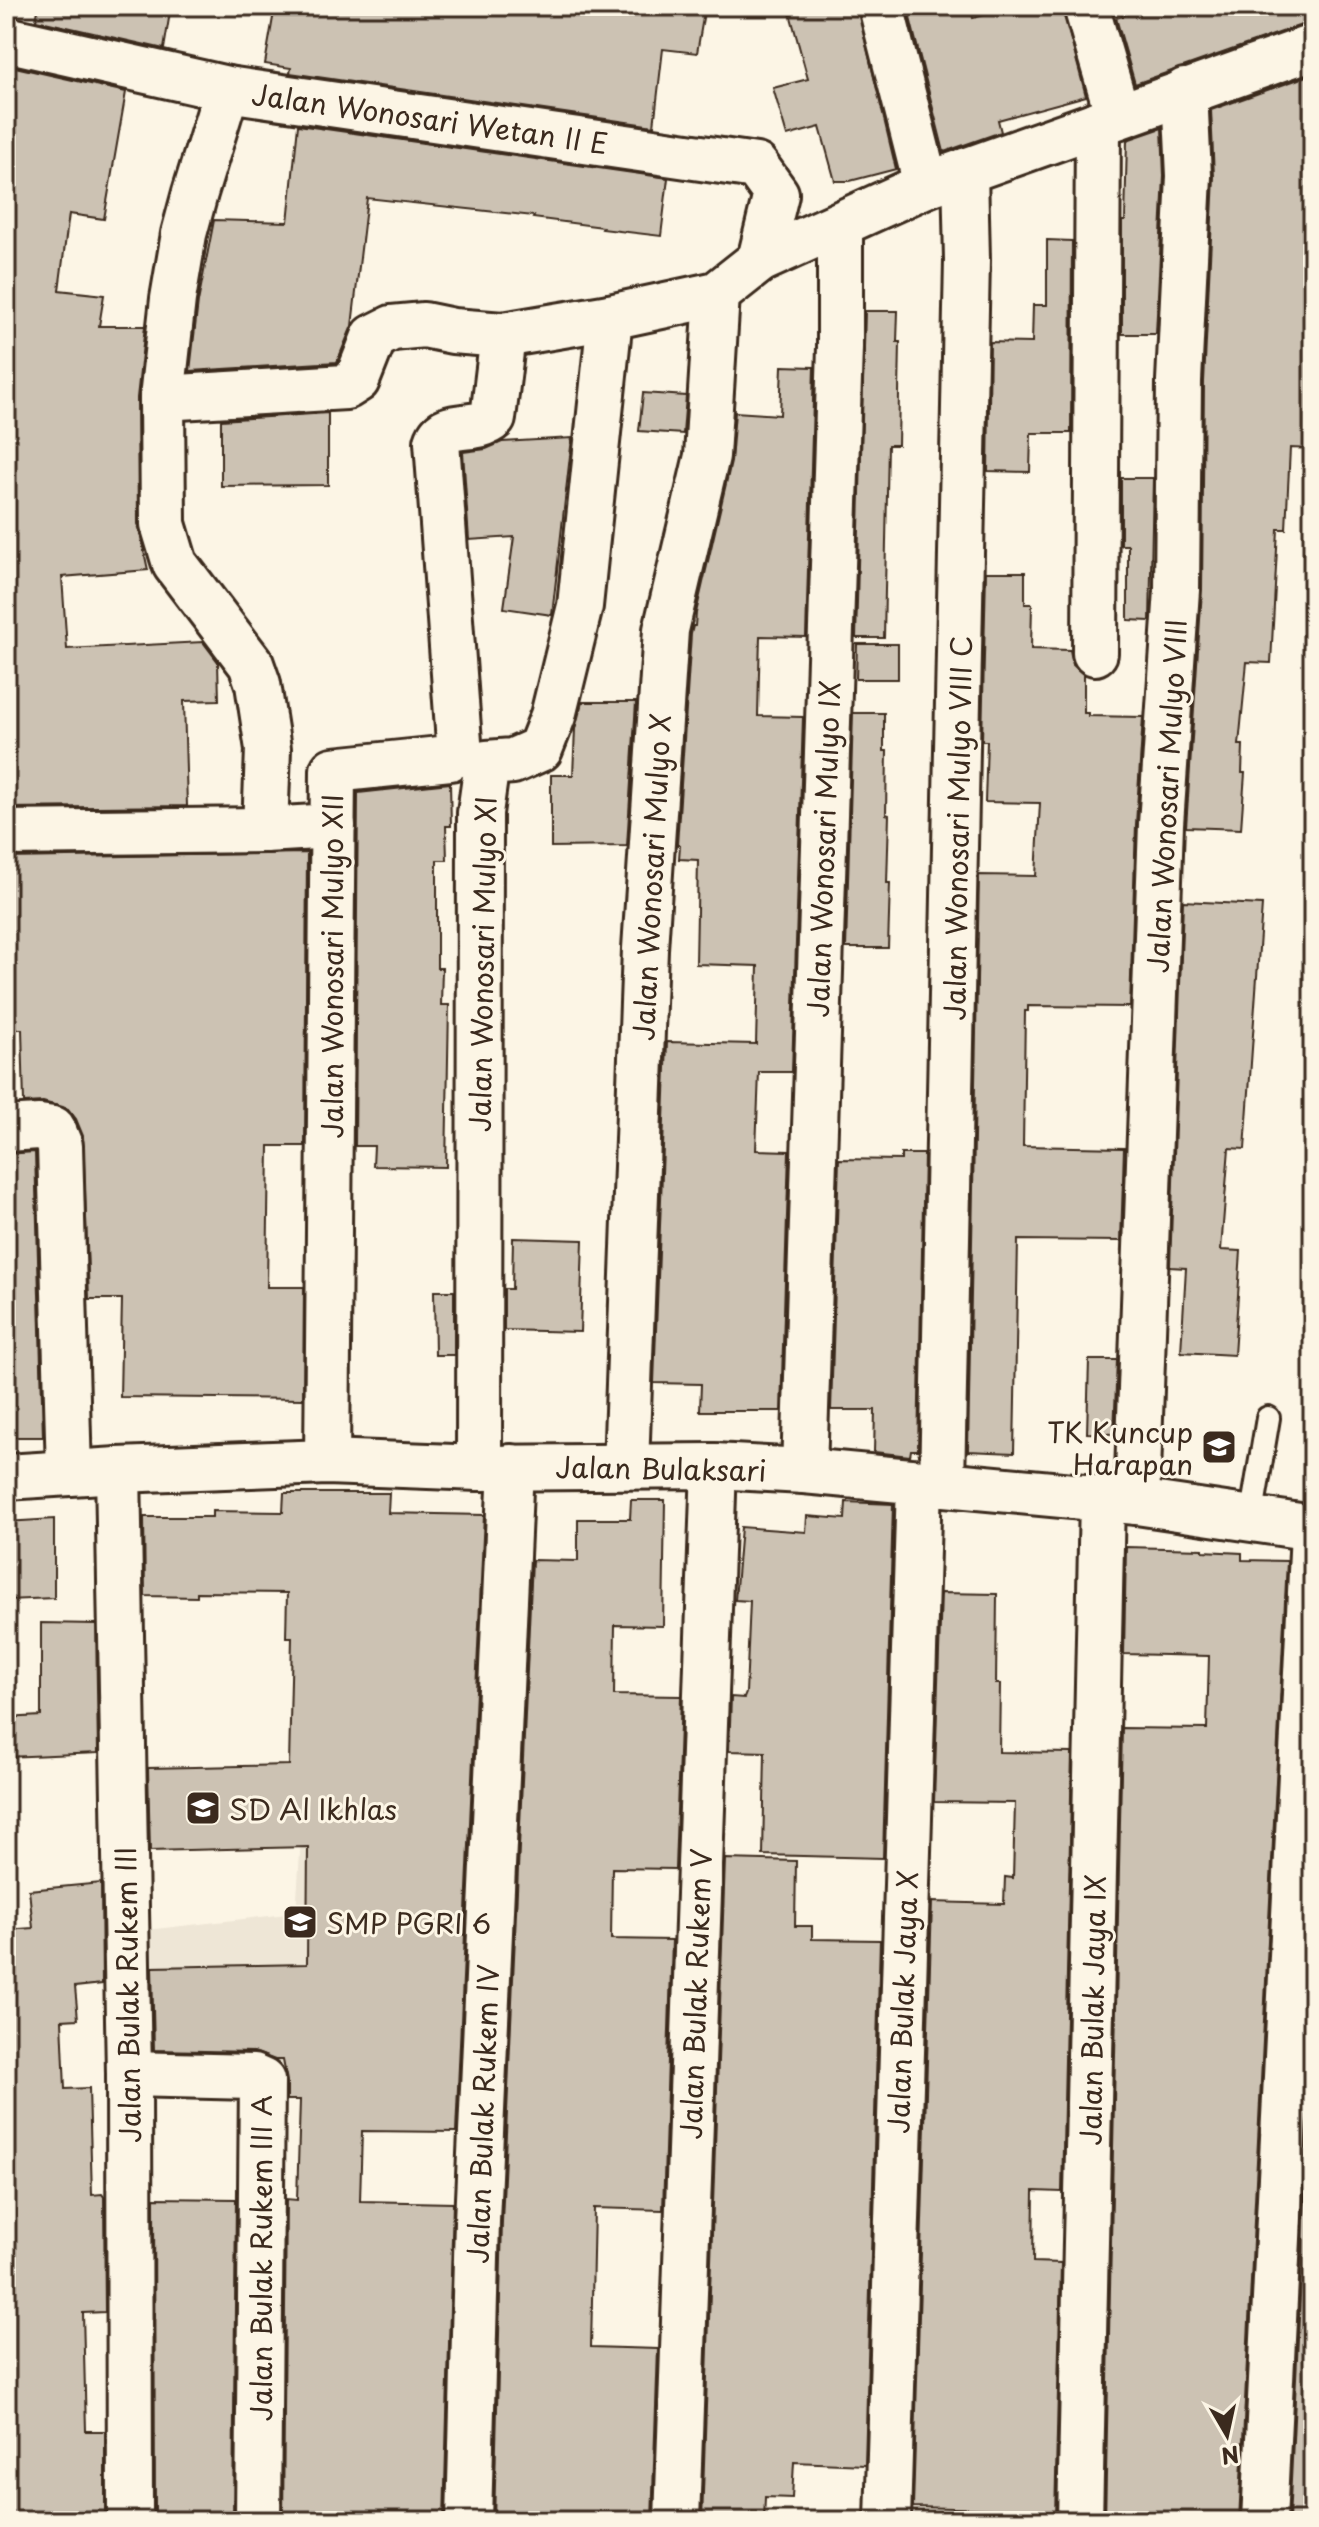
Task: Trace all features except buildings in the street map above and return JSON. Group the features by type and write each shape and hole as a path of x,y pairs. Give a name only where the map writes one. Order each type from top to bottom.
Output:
{"street":[{"name":"Jalan Wonosari Mulyo VIII C","path":"881,6 946,178 967,260 957,854 930,1484"},
{"path":"1086,6 1108,119 1095,653"},
{"name":"Jalan Wonosari Wetan II E","path":"6,39 227,89 756,166 776,194 760,260"},
{"path":"162,398 346,387 357,380 374,337 392,328 424,325 503,335 610,317 717,294 760,260 946,178 1313,47"},
{"path":"227,89 184,234 173,299 162,398 163,524 175,564 251,664 258,684 268,749 265,830"},
{"name":"Jalan Wonosari Mulyo VIII","path":"1119,1501 1177,590 1179,381 1189,176 1185,91"},
{"name":"Jalan Wonosari Mulyo IX","path":"804,1471 840,347 840,226"},
{"name":"Jalan Wonosari Mulyo X","path":"626,1466 645,949 666,630 707,456 717,294"},
{"name":"Jalan Wonosari Mulyo XI","path":"495,1468 480,813 468,760 513,761 540,749 553,716 580,606 610,317"},
{"path":"468,760 459,742 437,442 445,430 487,424 493,418 503,335"},
{"name":"Jalan Wonosari Mulyo XII","path":"327,1462 333,770 468,760"},
{"path":"6,833 265,830 333,826"},
{"path":"6,1129 53,1129 60,1146 69,1473"},
{"name":"Jalan Bulaksari","path":"6,1477 327,1462 495,1468 714,1466 804,1471 1119,1501 1313,1530"},
{"name":"Jalan Bulak Rukem V","path":"677,2521 714,1466"},
{"name":"Jalan Bulak Rukem IV","path":"469,2521 495,1468"},
{"name":"Jalan Bulak Rukem III","path":"118,1470 129,2074 130,2521"},
{"name":"Jalan Bulak Jaya X","path":"888,2521 930,1484"},
{"name":"Jalan Bulak Jaya IX","path":"1080,2521 1119,1501"},
{"path":"1264,2521 1313,1530"},
{"name":"Jalan Bulak Rukem III A","path":"129,2074 253,2077 262,2081 258,2521"}],"lane":[{"path":"1251,1519 1268,1418"}],"shaded area":[{"name":"SMP PGRI 6","path":"305,1777 383,2063 142,2069 138,1931 296,1913"}],"place":[{"name":"TK Kuncup Harapan","path":"1219,1447"},
{"name":"SD Al Ikhlas","path":"203,1808"},
{"name":"SMP PGRI 6","path":"300,1922"}]}
